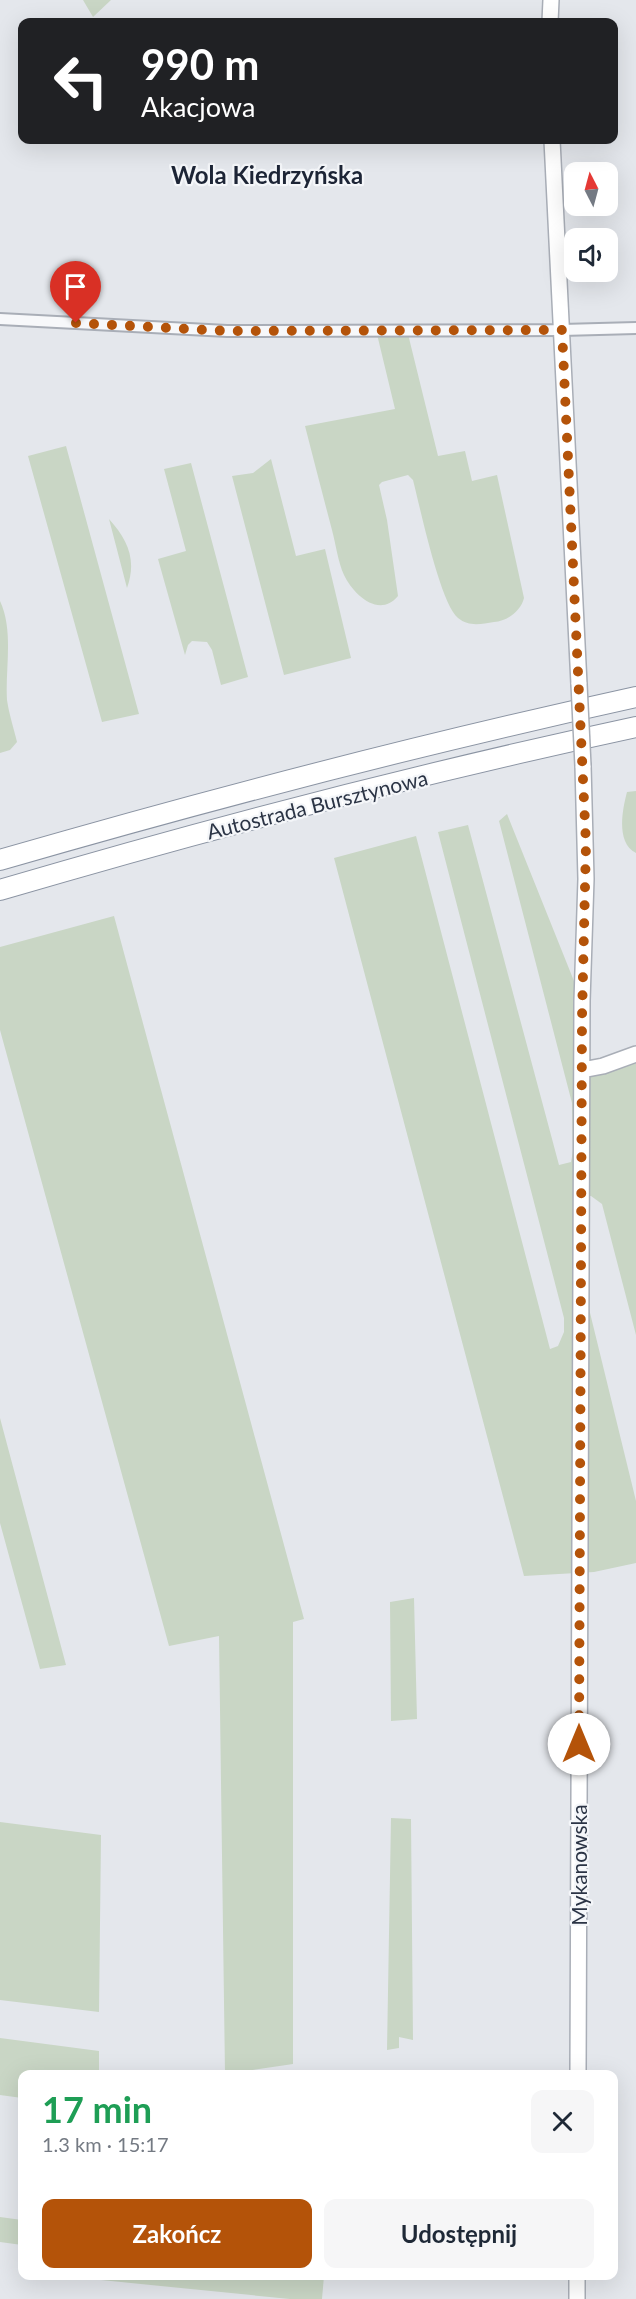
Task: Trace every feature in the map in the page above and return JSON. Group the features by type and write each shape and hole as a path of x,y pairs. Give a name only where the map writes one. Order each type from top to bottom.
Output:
{"highway":[{"name":"Autostrada Bursztynowa","path":"0,860 304,776 636,697"},
{"name":"Autostrada Bursztynowa","path":"0,890 163,843 338,797 636,727"}],"main road":[{"name":"Mykanowska","path":"552,144 583,766 586,879 582,1071 578,2070"},
{"path":"582,1071 636,1054"},
{"path":"577,2280 577,2299"}],"street":[{"path":"0,319 227,331 636,328"}],"green space":[{"path":"83,0 111,0 93,17"},
{"path":"376,330 407,330 438,456 465,451 472,481 497,475 524,598 517,611 504,620 471,624 458,618 451,609 438,575 413,480 408,475 382,482 379,485 387,520 398,596 383,605 367,601 354,590 344,575 305,426 395,409"},
{"path":"66,446 139,714 102,722 28,456"},
{"path":"271,459 296,556 325,549 351,658 284,675 232,476 253,473"},
{"path":"191,463 248,677 221,685 212,650 207,642 192,641 185,655 158,559 186,551 164,469"},
{"path":"109,519 129,551 131,568 127,588"},
{"path":"0,601 8,637 7,700 17,742 10,750 0,753"},
{"path":"636,791 636,853 625,842 622,826 627,792"},
{"path":"507,814 582,1001 582,1070 636,1054 636,1335 602,1204 591,1196 581,1196 581,1276 636,1501 636,1563 594,1572 524,1576 334,858 416,836 550,1349 558,1346 564,1332 564,1318 438,832 468,825 559,1165 571,1162 573,1151 572,1103 499,821"},
{"path":"114,916 304,1619 293,1622 293,2064 252,2070 225,2070 219,1636 169,1646 0,1030 0,947"},
{"path":"0,1418 66,1665 40,1669 0,1523"},
{"path":"414,1598 417,1719 391,1721 390,1602"},
{"path":"391,1818 411,1819 413,2040 399,2037 399,2048 387,2050"},
{"path":"0,1822 101,1835 99,2012 0,2000"},
{"path":"0,2038 99,2051 99,2070 18,2070 18,2097 0,2095"},
{"path":"0,2217 18,2219 18,2244 0,2242"},
{"path":"101,2280 324,2280 322,2299 290,2299"}],"district":[{"name":"Wola Kiedrzyńska","path":"267,174"}],"route":[{"path":"76,323 227,331 562,330 586,844 582,1017 579,1744"}]}
